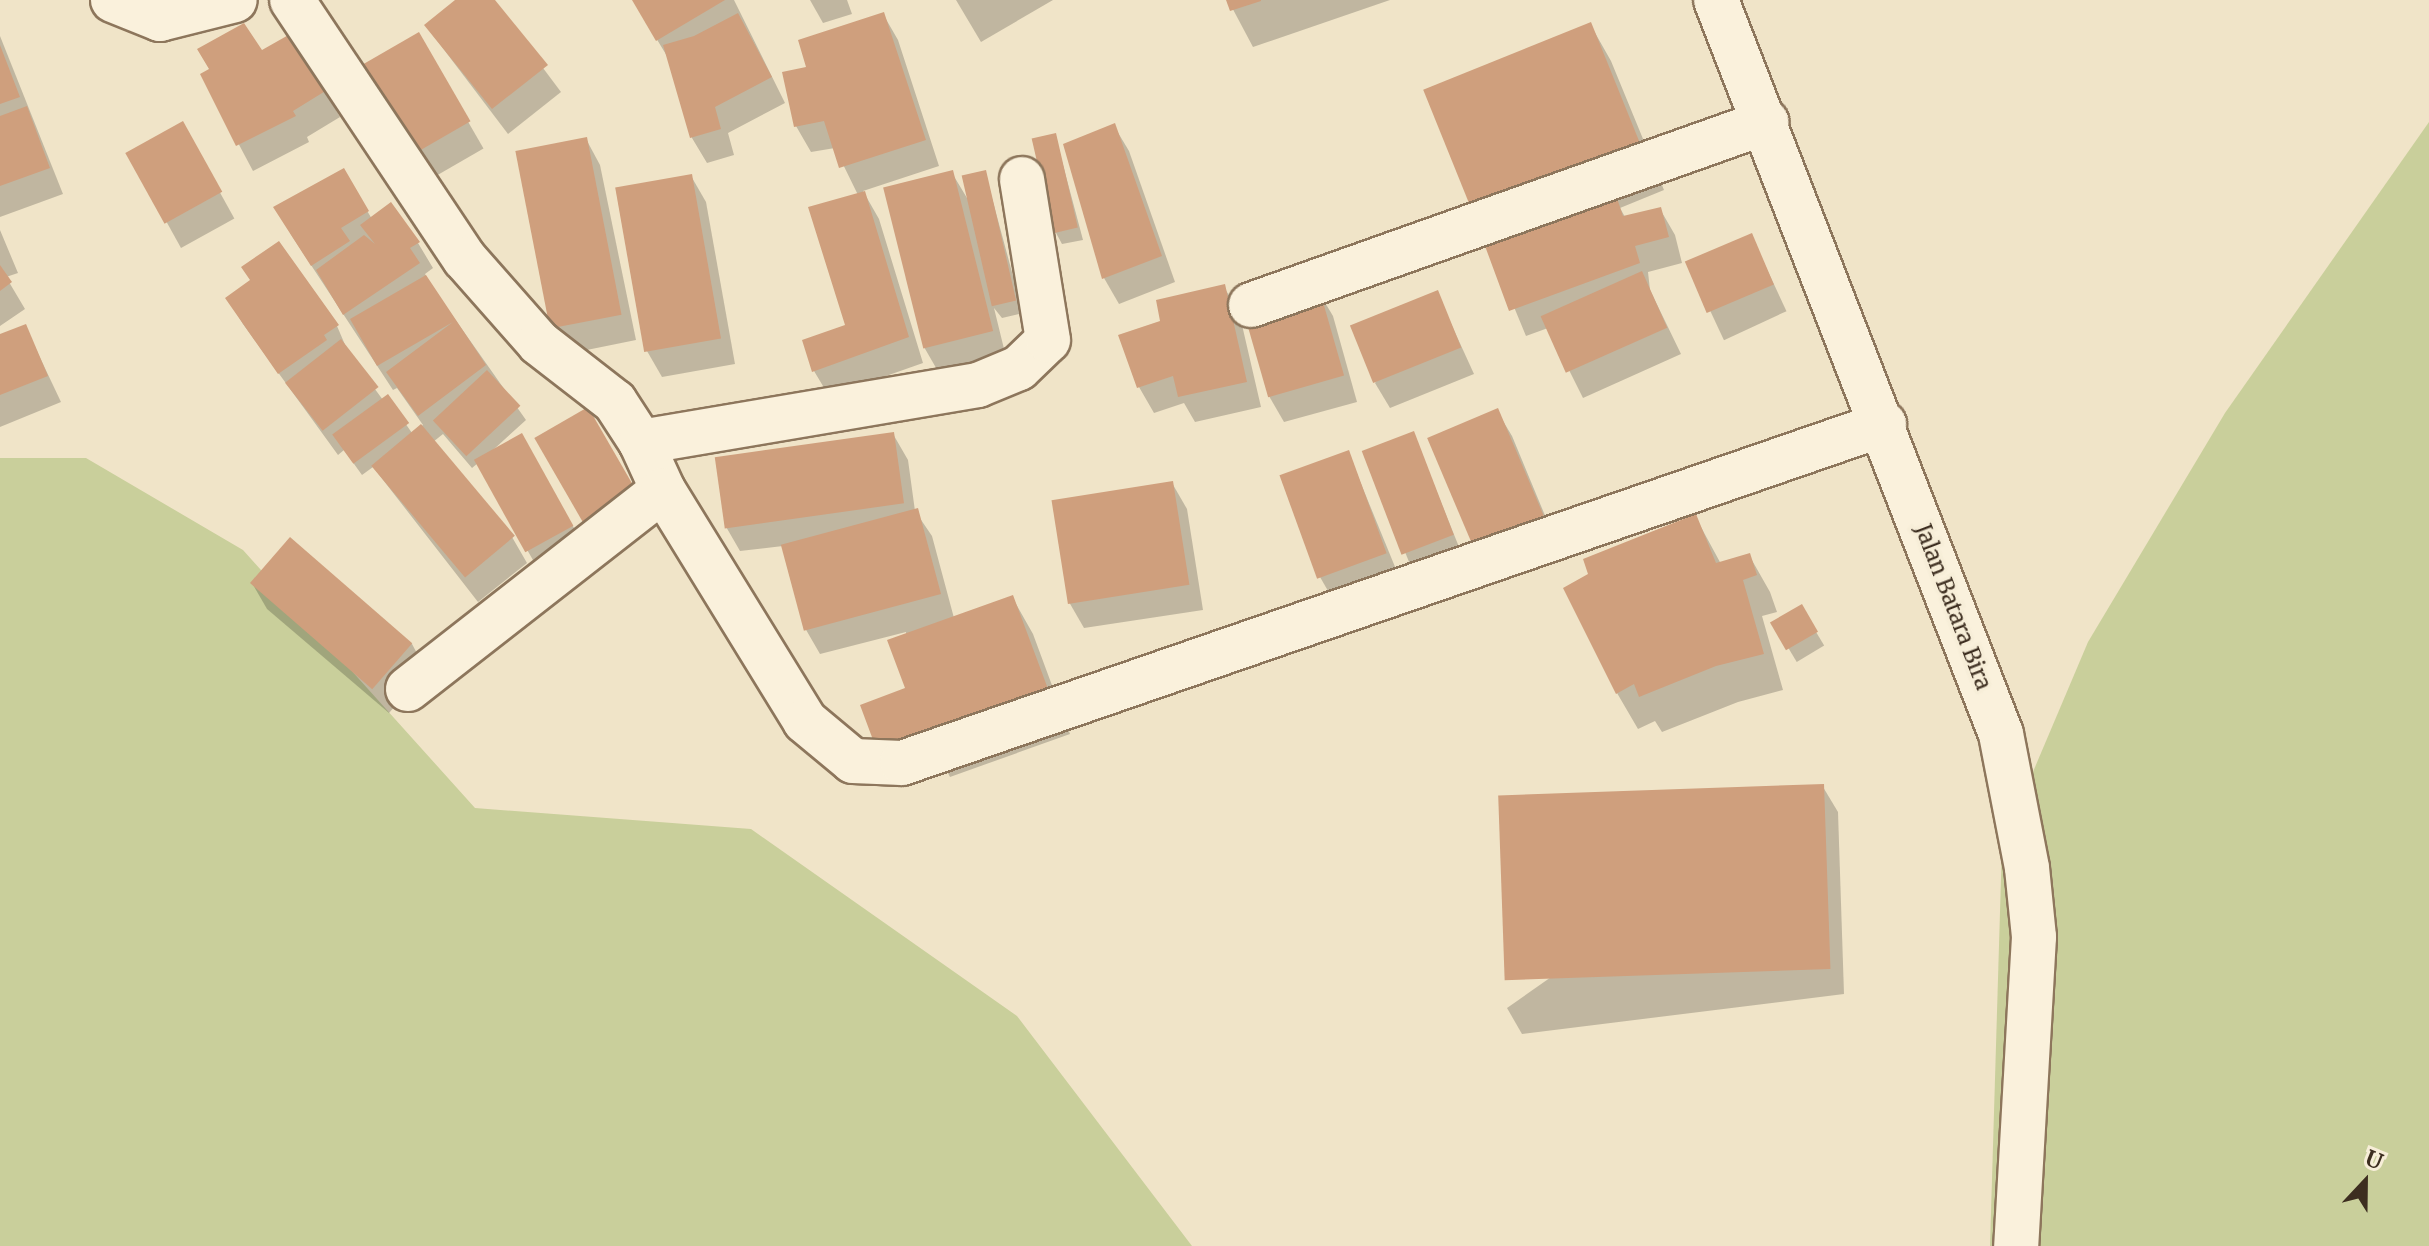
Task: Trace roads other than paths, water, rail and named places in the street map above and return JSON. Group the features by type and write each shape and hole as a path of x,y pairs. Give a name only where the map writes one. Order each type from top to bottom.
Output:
{"street":[{"path":"113,0 160,19 235,0"},
{"path":"292,0 465,259 539,343 615,402 641,442 663,490 805,721 853,761 902,763 1884,424"},
{"name":"Jalan Batara Bira","path":"1716,0 1884,424 2001,734 2027,868 2034,937 2016,1246"},
{"path":"1251,305 1766,122"},
{"path":"641,442 978,385 1019,368 1048,340 1022,179"},
{"path":"408,689 663,490"}]}
